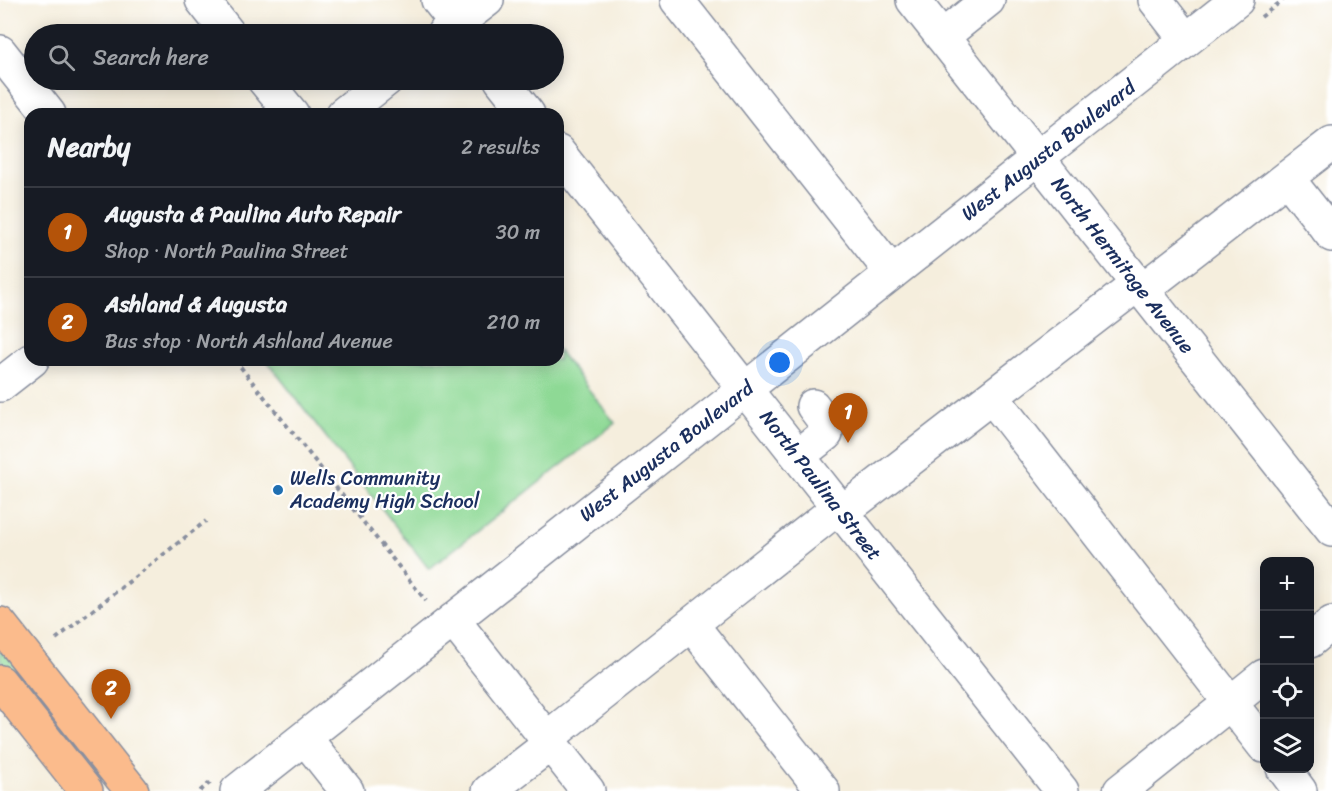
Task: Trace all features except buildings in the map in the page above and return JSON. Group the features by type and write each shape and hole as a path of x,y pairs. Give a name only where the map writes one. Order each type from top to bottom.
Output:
{"main road":[{"path":"0,624 132,791"},
{"path":"0,682 86,791"}],"street":[{"path":"201,0 221,24"},
{"path":"451,23 487,0"},
{"path":"677,0 892,273"},
{"name":"North Hermitage Avenue","path":"914,0 1332,530"},
{"path":"942,37 988,0"},
{"path":"1155,0 1186,40"},
{"name":"West Augusta Boulevard","path":"237,791 1237,0"},
{"path":"0,52 24,82"},
{"path":"30,90 44,108"},
{"path":"272,90 287,108"},
{"path":"351,108 373,90"},
{"path":"509,90 523,108"},
{"path":"489,791 691,624 1332,143"},
{"name":"North Paulina Street","path":"564,160 1062,791"},
{"path":"1287,178 1332,235"},
{"path":"0,385 24,366"},
{"path":"992,397 1260,741"},
{"path":"798,456 826,435 825,422 813,406"},
{"path":"453,620 588,791"},
{"path":"1314,638 1332,623"},
{"path":"691,624 823,791"},
{"path":"1120,791 1260,679"},
{"path":"304,738 347,791"},
{"path":"1287,773 1300,791"}],"path":[{"path":"240,366 426,601"},
{"path":"56,639 206,520"}],"green space":[{"path":"564,358 615,423 429,569 271,366 564,366"},
{"path":"0,645 46,704 43,706 15,679 0,660"}],"place":[{"name":"Augusta & Paulina Auto Repair","path":"848,443"},
{"name":"Wells Community Academy High School","path":"278,490"},
{"name":"Ashland & Augusta","path":"111,719"}]}
